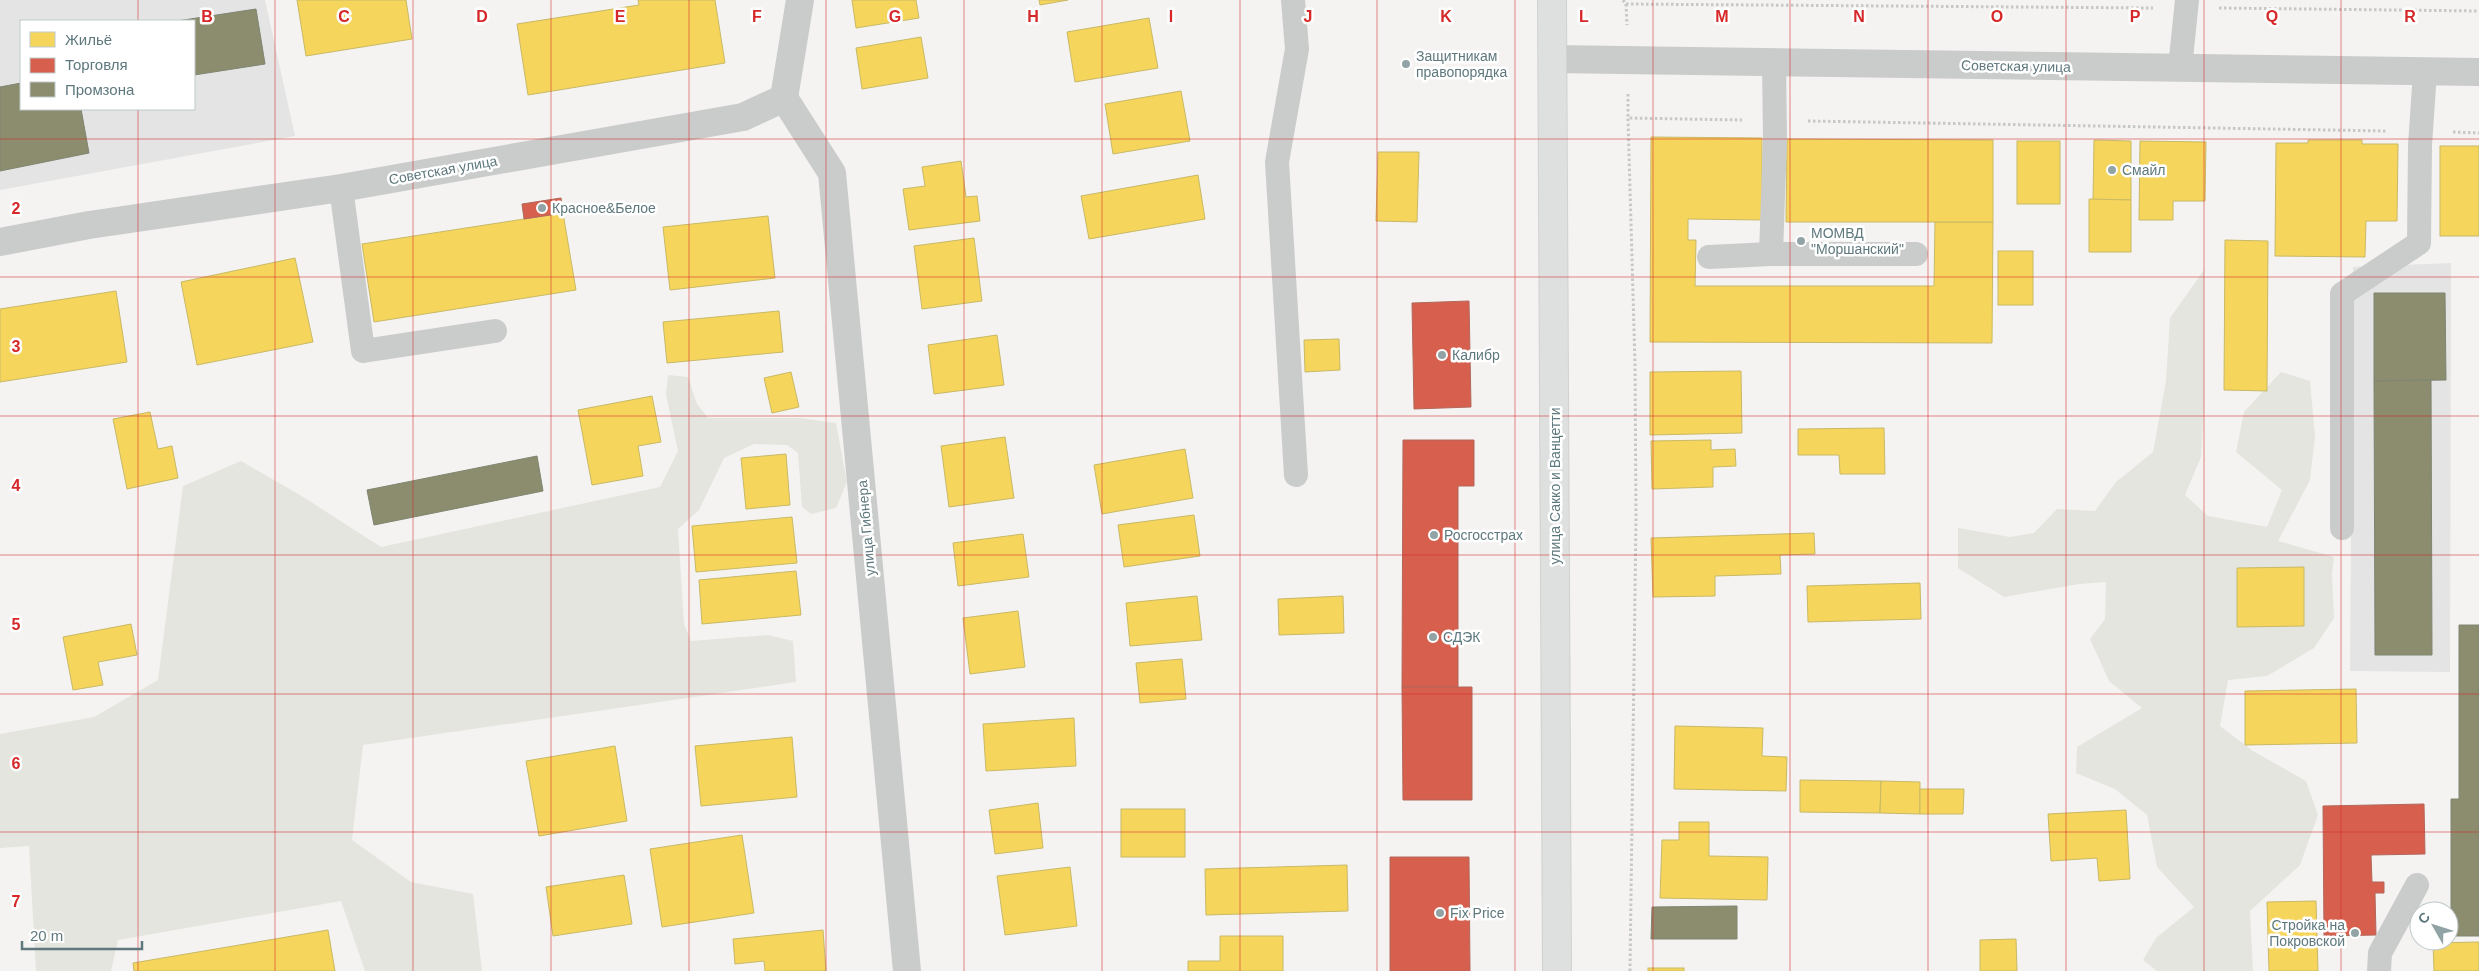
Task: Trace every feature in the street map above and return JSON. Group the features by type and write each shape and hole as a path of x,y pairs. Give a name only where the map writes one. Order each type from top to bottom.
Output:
{"main road":[{"name":"улица Сакко и Ванцетти","path":"1552,0 1557,971"}],"street":[{"path":"784,98 800,0"},
{"name":"Советская улица","path":"1552,59 2479,72"},
{"name":"Советская улица","path":"0,242 89,225 341,188 743,117 784,98"},
{"name":"улица Гибнера","path":"784,98 832,173 907,971"}],"lane":[{"path":"1293,0 1297,49 1277,162 1296,475"},
{"path":"2180,68 2187,4"},
{"path":"1771,254 1775,139 1774,62"},
{"path":"2342,528 2342,294 2420,243 2420,145 2425,72"},
{"path":"341,188 363,351 495,331"},
{"path":"1709,257 1771,254 1916,254"},
{"path":"2380,971 2380,953 2416,885"}],"path":[{"path":"1623,0 1626,4 2187,4 2479,11"},
{"path":"1630,971 1636,507 1635,364 1628,118 1747,120"},
{"path":"1806,121 2390,131"},
{"path":"2449,132 2479,133"}],"shaded area":[{"path":"0,0 265,0 295,136 0,190"},
{"path":"2451,263 2450,672 2350,671 2353,267"},
{"path":"2204,270 2204,403 2201,457 2185,495 2208,516 2267,527 2282,490 2236,452 2244,412 2281,372 2310,381 2315,436 2310,480 2278,541 2334,557 2332,574 2334,618 2314,648 2267,676 2228,680 2220,726 2253,751 2306,781 2318,815 2300,865 2250,911 2253,971 2157,971 2143,960 2156,938 2194,907 2157,867 2147,815 2115,789 2076,773 2077,747 2142,708 2109,681 2090,639 2105,619 2106,582 2079,584 2004,597 1958,568 1958,528 2010,537 2034,533 2057,509 2095,511 2116,482 2153,452 2166,381 2170,318"},
{"path":"668,375 688,377 697,404 708,418 800,418 836,423 847,482 836,508 811,514 802,507 798,453 787,445 754,444 724,458 699,510 678,529 684,624 691,641 768,635 793,641 796,682 363,745 352,840 411,882 473,894 482,971 365,971 341,901 118,940 111,971 36,971 29,846 0,848 0,734 94,717 158,680 183,486 241,461 300,495 381,547 660,487 678,451 666,395"}],"building: Жильё":[{"path":"297,0 406,0 412,39 306,56"},
{"path":"638,0 715,0 725,63 528,95 517,24 639,5"},
{"path":"852,0 916,0 919,18 856,28"},
{"path":"1039,0 1068,0 1040,5"},
{"path":"1149,18 1158,68 1075,82 1067,32"},
{"path":"921,37 928,78 862,89 856,48"},
{"path":"1181,91 1190,141 1113,154 1105,104"},
{"path":"1651,137 1762,138 1762,220 1688,219 1688,240 1696,240 1695,286 1934,286 1935,222 1993,222 1992,343 1650,342"},
{"path":"1787,139 1993,140 1993,222 1786,222"},
{"name":"Смайл","path":"2094,140 2131,141 2131,200 2093,200"},
{"path":"2308,140 2362,140 2362,144 2398,144 2397,221 2366,221 2365,257 2275,256 2276,143 2308,143"},
{"path":"2017,141 2060,141 2060,204 2017,204"},
{"path":"2140,141 2206,142 2205,201 2173,201 2173,220 2139,220"},
{"path":"2440,146 2479,146 2479,236 2440,236"},
{"path":"1378,152 1419,152 1417,222 1376,221"},
{"path":"961,161 966,197 977,196 980,221 909,230 903,189 925,186 922,167"},
{"path":"1198,175 1205,219 1089,239 1081,196"},
{"path":"2089,199 2131,200 2131,252 2089,252"},
{"path":"563,213 576,290 374,322 362,244"},
{"path":"768,216 775,278 670,290 663,227"},
{"path":"974,238 982,301 922,309 914,246"},
{"path":"2225,240 2268,241 2267,391 2224,390"},
{"path":"1998,251 2033,251 2033,305 1998,305"},
{"path":"295,258 313,342 197,365 181,282"},
{"path":"116,291 127,362 0,382 0,309"},
{"path":"779,311 783,352 667,363 663,322"},
{"path":"997,335 1004,385 934,394 928,345"},
{"path":"1339,339 1340,370 1305,372 1304,340"},
{"path":"1741,371 1742,433 1650,435 1650,372"},
{"path":"791,372 799,407 772,413 764,378"},
{"path":"652,396 661,442 638,446 643,476 592,485 578,410"},
{"path":"150,412 158,449 172,446 178,478 127,489 113,419"},
{"path":"1884,428 1885,474 1840,474 1839,455 1798,455 1798,429"},
{"path":"1005,437 1014,498 949,507 941,446"},
{"path":"1711,440 1711,450 1735,449 1736,466 1713,467 1713,487 1652,489 1651,441"},
{"path":"1185,449 1193,498 1102,514 1094,465"},
{"path":"786,454 790,505 746,509 741,458"},
{"path":"1194,515 1200,556 1124,567 1118,525"},
{"path":"792,517 797,563 696,572 692,526"},
{"path":"1814,533 1815,554 1780,555 1781,574 1715,576 1715,596 1653,597 1651,538"},
{"path":"1023,534 1029,577 958,586 953,543"},
{"path":"2304,567 2304,626 2237,627 2237,568"},
{"path":"796,571 801,615 702,624 699,580"},
{"path":"1920,583 1921,619 1808,622 1807,586"},
{"path":"1197,596 1202,640 1130,646 1126,603"},
{"path":"1343,596 1344,633 1279,635 1278,599"},
{"path":"1018,611 1025,667 970,674 963,618"},
{"path":"131,624 137,655 98,662 103,685 73,690 63,637"},
{"path":"1182,659 1186,699 1140,703 1136,663"},
{"path":"2356,689 2357,743 2245,745 2245,691"},
{"path":"1074,718 1076,766 986,771 983,724"},
{"path":"1675,726 1763,728 1762,756 1787,757 1786,791 1674,789"},
{"path":"792,737 797,797 701,806 695,746"},
{"path":"615,746 627,821 539,836 526,761"},
{"path":"1800,780 1881,781 1880,813 1800,812"},
{"path":"1881,781 1920,782 1920,814 1880,813"},
{"path":"1920,789 1964,789 1963,814 1920,814"},
{"path":"1038,803 1043,848 995,854 989,810"},
{"path":"1121,809 1185,809 1185,857 1121,857"},
{"path":"2126,810 2130,879 2099,881 2097,858 2051,861 2048,814"},
{"path":"1679,822 1709,822 1709,856 1768,857 1767,900 1660,898 1662,840 1679,840"},
{"path":"742,835 754,913 662,927 650,849"},
{"path":"1347,865 1348,911 1206,915 1205,869"},
{"path":"1070,867 1077,926 1005,935 997,876"},
{"path":"624,875 632,924 553,936 546,887"},
{"path":"2316,901 2318,971 2269,971 2267,902"},
{"path":"328,930 335,971 134,971 133,963"},
{"path":"823,930 826,971 765,971 764,961 735,964 733,939"},
{"path":"1220,936 1283,936 1283,971 1188,971 1188,961 1220,961"},
{"path":"2016,939 2017,971 1980,971 1980,940"},
{"path":"2459,942 2479,942 2479,971 2434,971 2433,951 2459,951"},
{"path":"1648,968 1684,968 1684,971 1648,971"}],"building: Торговля":[{"name":"Красное&Белое","path":"561,198 563,213 524,219 522,204"},
{"name":"Калибр","path":"1469,301 1471,407 1414,409 1412,303"},
{"path":"1403,440 1474,440 1474,486 1458,486 1458,687 1402,687"},
{"path":"1402,687 1472,687 1472,800 1403,800"},
{"path":"2424,804 2425,854 2371,855 2372,882 2384,882 2384,893 2375,893 2376,935 2324,936 2323,806"},
{"path":"1390,857 1469,857 1470,971 1390,971"}],"building: Промзона":[{"path":"256,9 265,64 195,75 195,20 184,20"},
{"path":"20,83 20,110 81,110 89,153 0,171 0,87"},
{"path":"2374,293 2445,293 2446,380 2374,381"},
{"path":"2431,380 2432,655 2375,655 2374,381"},
{"path":"537,456 543,491 374,525 367,490"},
{"path":"2459,625 2479,625 2479,936 2459,936 2459,901 2451,901 2451,799 2459,799"},
{"path":"1737,906 1737,939 1651,939 1652,907"}],"place":[{"name":"Защитникам правопорядка","path":"1406,64"},
{"name":"Смайл","path":"2112,170"},
{"name":"Красное&Белое","path":"542,208"},
{"name":"МОМВД \"Моршанский\"","path":"1801,241"},
{"name":"Калибр","path":"1442,355"},
{"name":"Росгосстрах","path":"1434,535"},
{"name":"СДЭК","path":"1433,637"},
{"name":"Fix Price","path":"1440,913"},
{"name":"Стройка на Покровской","path":"2355,933"}]}
